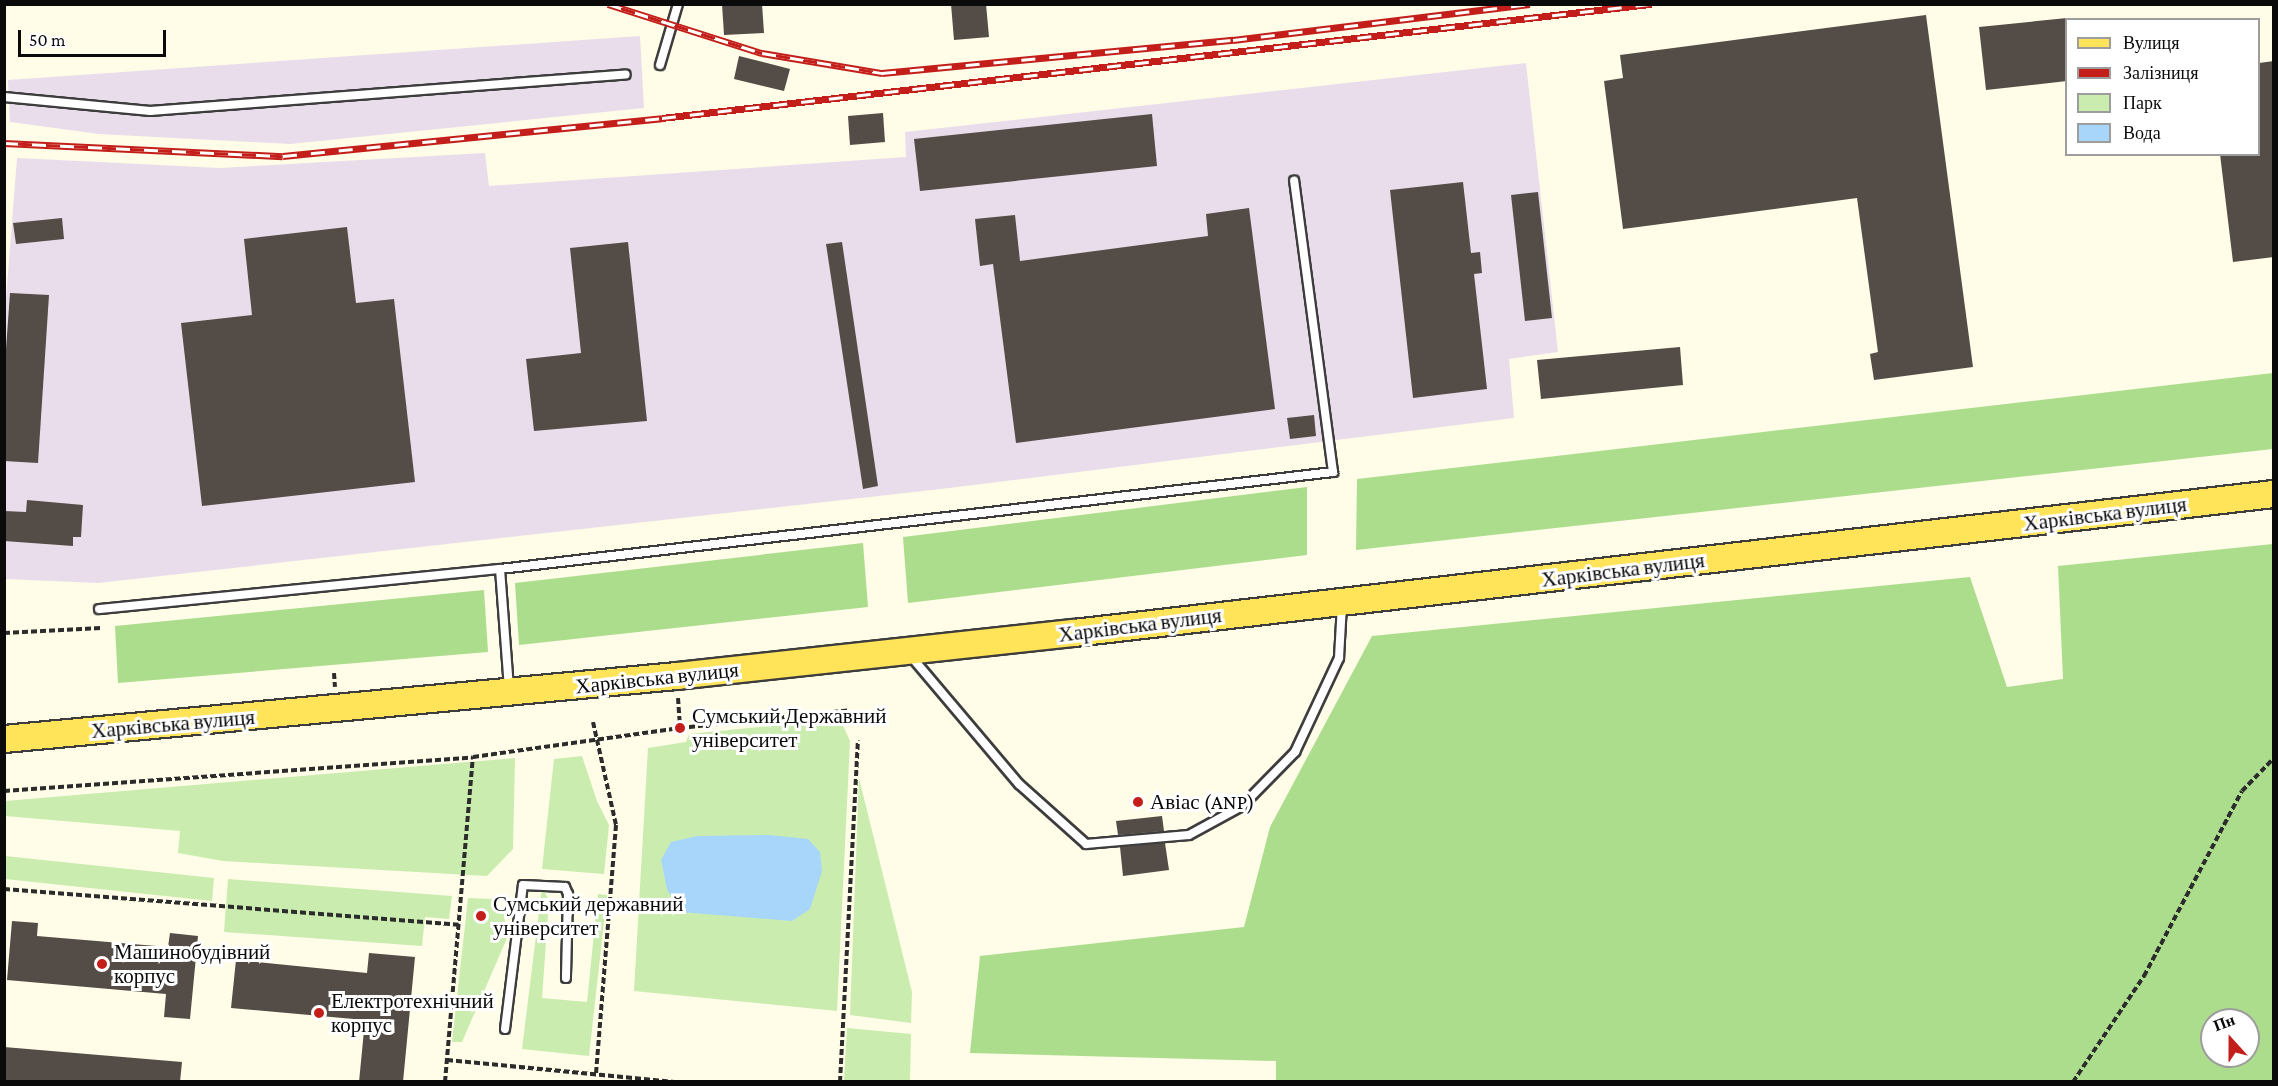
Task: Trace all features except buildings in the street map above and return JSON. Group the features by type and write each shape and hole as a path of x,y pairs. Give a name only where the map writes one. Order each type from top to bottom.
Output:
{"main road":[{"name":"Харківська вулиця","path":"4,739 677,676 2274,494"}],"lane":[{"path":"660,65 678,4"},
{"path":"4,97 150,111 626,74"},
{"path":"99,609 500,569 1333,472 1294,181"},
{"path":"500,569 509,692"},
{"path":"906,651 1019,784 1086,844 1189,835 1242,806 1295,752 1339,658 1342,602"},
{"path":"505,1029 523,885 565,887 568,894 566,978"}],"path":[{"path":"4,140 4,219"},
{"path":"4,633 101,628"},
{"path":"677,676 680,728"},
{"path":"4,791 473,757 680,728 850,710"},
{"path":"593,722 616,825 596,1073"},
{"path":"840,1082 858,740"},
{"path":"445,1082 473,757"},
{"path":"2073,1082 2144,976 2242,791 2274,758"},
{"path":"4,889 459,925"},
{"path":"447,1060 677,1082"}],"shaded area":[{"path":"640,36 644,108 290,144 99,134 10,122 8,80"},
{"path":"1526,63 1558,352 1509,359 1514,418 941,489 98,583 5,579 4,324 17,158 220,168 485,153 489,186 906,157 905,132"}],"green space":[{"path":"2273,373 2273,449 1356,550 1357,479"},
{"path":"1307,487 1307,555 908,603 903,537"},
{"path":"863,543 868,607 519,645 515,583"},
{"path":"2273,544 2273,1081 1276,1082 1276,1061 970,1053 980,956 1244,927 1270,827 1372,636 1970,577 2007,687 2063,679 2058,566"},
{"path":"484,590 488,652 118,683 115,626"},
{"path":"840,719 850,741 837,1011 634,991 648,748 686,742 689,734"},
{"path":"582,756 597,801 609,825 604,874 542,869 554,759"},
{"path":"515,758 513,849 487,876 223,861 178,853 180,831 5,816 5,801"},
{"path":"859,778 912,992 911,1023 850,1015"},
{"path":"5,856 214,878 212,901 5,879"},
{"path":"228,879 452,896 449,919 425,917 422,946 224,932"},
{"path":"542,887 549,900 542,998 587,1002 598,894 607,895 589,1056 522,1049"},
{"path":"468,898 492,899 504,913 507,938 462,1042 452,1042"},
{"path":"847,1028 911,1034 910,1081 844,1081"}],"water":[{"path":"769,835 808,839 820,852 822,871 810,909 792,921 680,912 667,889 661,860 671,842 697,836"}],"railway":[{"path":"608,4 762,53 882,73 1233,40 1530,4"},
{"path":"4,143 283,156 662,118 1651,4"}],"place":[{"name":"Сумський Державний університет","path":"680,728"},
{"name":"Авіас (ANP)","path":"1138,802"},
{"name":"Сумський державний університет","path":"481,916"},
{"name":"Машинобудівний корпус","path":"102,964"},
{"name":"Електротехнічний корпус","path":"319,1013"}]}
